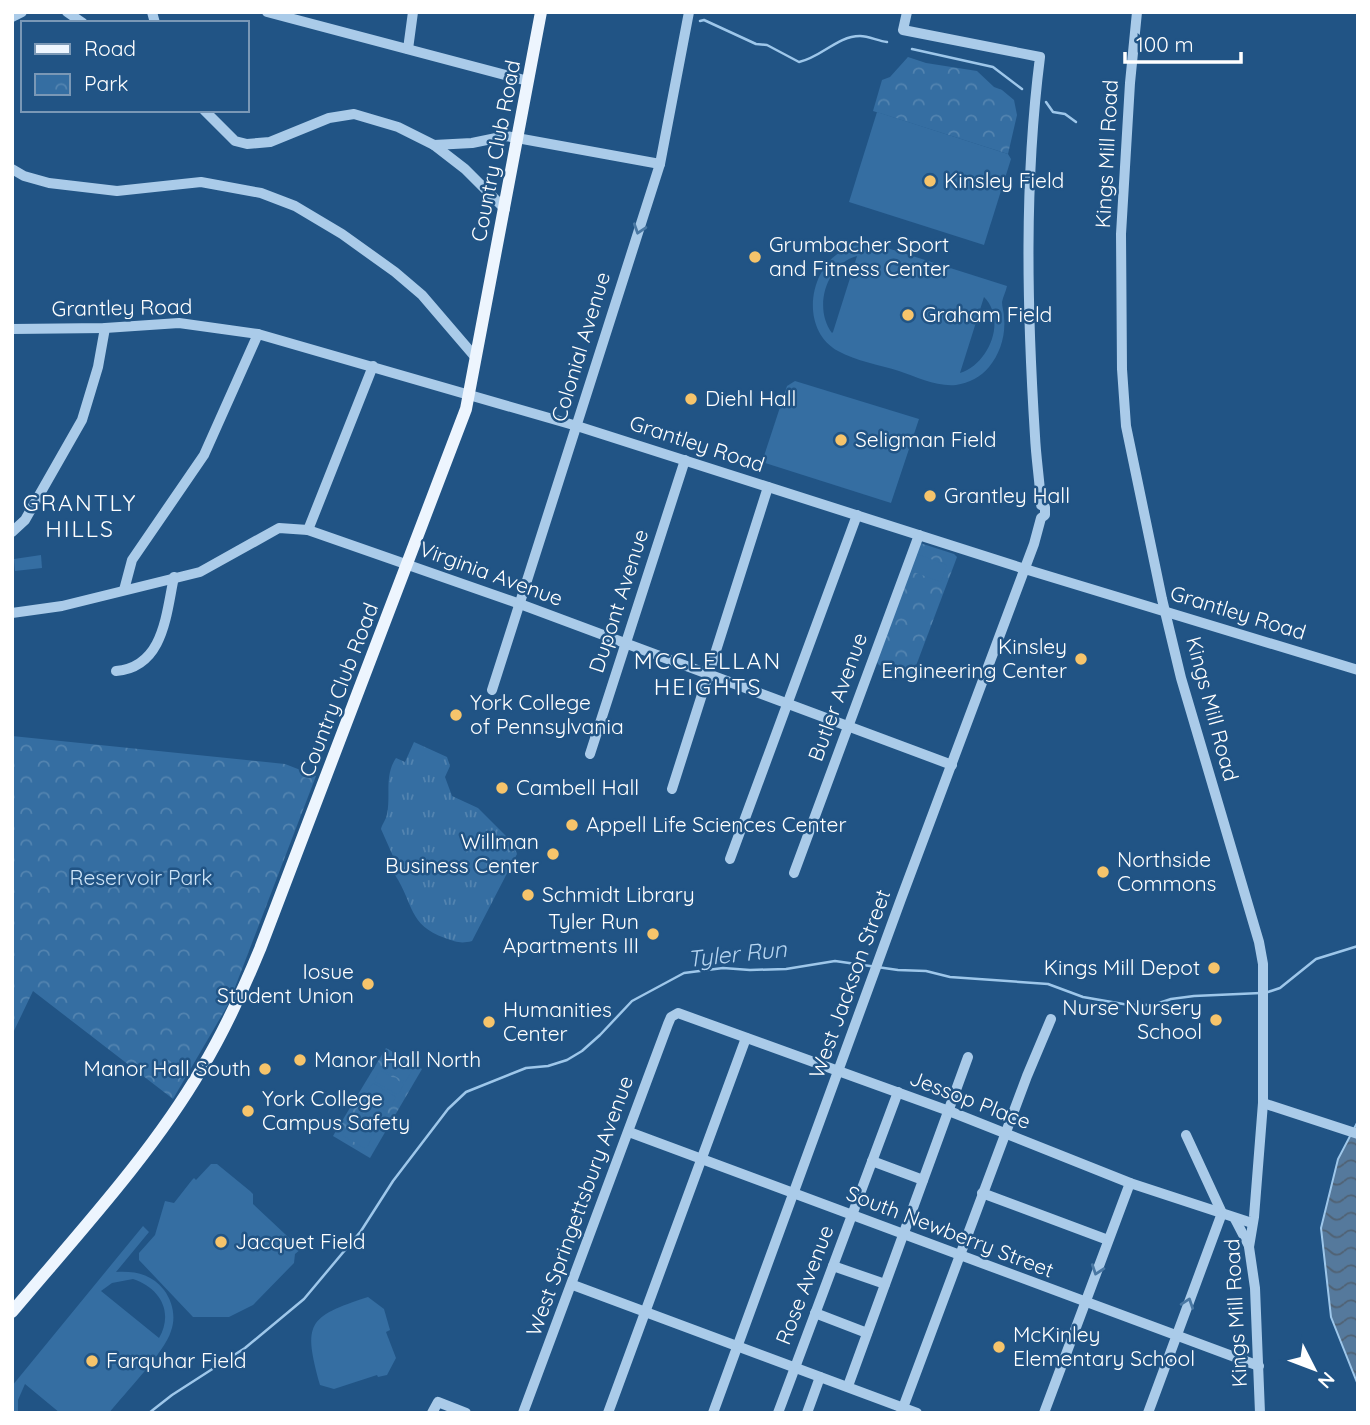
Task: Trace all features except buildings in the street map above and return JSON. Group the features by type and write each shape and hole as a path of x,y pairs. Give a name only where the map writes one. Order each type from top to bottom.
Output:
{"main road":[{"name":"Country Club Road","path":"12,1312 160,1131 196,1079 224,1030 260,948 466,409 541,12"}],"street":[{"path":"12,17 22,12"},
{"path":"267,12 528,81"},
{"path":"408,49 413,12"},
{"name":"Colonial Avenue","path":"492,690 660,164 689,12"},
{"name":"West Jackson Street","path":"713,1413 1025,569 1041,518 1037,515 1037,509 1041,505 1034,413 1028,233 1031,144 1040,57 903,30 907,12"},
{"name":"Kings Mill Road","path":"1137,12 1121,234 1124,410 1181,678 1259,943 1264,988 1263,1103 1250,1247 1255,1287 1260,1413"},
{"path":"206,112 236,141 247,144 270,142 329,118 354,114 398,127 434,145 465,169 505,209"},
{"path":"434,145 472,143 506,136 660,164"},
{"path":"12,169 24,176 49,183 117,191 201,182 261,193 295,206 342,234 395,272 422,295 476,358"},
{"name":"Grantley Road","path":"12,329 105,328 179,323 258,334 577,426 1025,569 1358,670"},
{"path":"12,532 25,520 82,420 98,367 105,328"},
{"path":"124,590 132,560 204,454 258,334"},
{"path":"307,530 373,366"},
{"name":"Dupont Avenue","path":"590,754 685,460"},
{"path":"672,789 768,487"},
{"path":"730,859 857,515"},
{"name":"Virginia Avenue","path":"12,613 62,606 200,572 279,528 307,530 520,604 952,765"},
{"name":"Butler Avenue","path":"794,873 919,535"},
{"path":"116,671 125,671 142,664 160,640 174,577"},
{"name":"Jessop Place","path":"675,1014 683,1013 898,1092 1130,1183 1252,1223"},
{"name":"West Springettsbury Avenue","path":"523,1413 573,1285 668,1024 675,1014"},
{"path":"902,1410 982,1193 1051,1019"},
{"path":"608,1413 747,1038"},
{"path":"848,1386 968,1057"},
{"name":"Rose Avenue","path":"778,1413 898,1092"},
{"path":"1263,1103 1358,1134"},
{"name":"South Newberry Street","path":"629,1132 1259,1366"},
{"path":"1148,1413 1222,1213 1186,1135"},
{"path":"872,1161 923,1180"},
{"path":"1044,1413 1130,1183"},
{"path":"982,1193 1108,1240"},
{"path":"1235,1219 1250,1247"},
{"path":"833,1266 885,1284"},
{"path":"573,1285 848,1386 902,1410 917,1413"},
{"path":"815,1313 867,1333"},
{"path":"807,1413 820,1377"},
{"path":"432,1413 438,1402 466,1413"}],"green space":[{"path":"908,57 926,63 977,71 994,87 1014,100 1017,115 1008,154 873,111 882,80 890,77"},
{"name":"Kinsley Field","path":"877,112 1008,154 1011,159 984,245 849,202"},
{"name":"Graham Field","path":"862,240 1007,286 1002,302 1003,337 993,362 986,371 966,383 942,384 852,358 829,344 817,327 814,317 816,285 831,259 848,248 861,244","holes":["857,256 833,332 832,333 824,312 826,288 837,268","984,297 991,306 994,317 992,340 979,361 960,373"]},
{"name":"Seligman Field","path":"795,381 919,419 891,503 762,462 787,386"},
{"path":"920,543 957,557 911,679 879,665 876,661"},
{"path":"917,554 947,565 941,582 911,571"},
{"path":"41,555 42,568 15,571 14,559"},
{"name":"Reservoir Park","path":"12,736 285,764 316,776 229,1003 173,1099 33,991 12,1035"},
{"path":"414,742 447,757 450,766 445,777 452,796 478,808 513,843 517,854 472,941 458,942 445,938 424,927 418,920 395,875 400,872 381,829 387,814 392,765 396,758 405,762"},
{"path":"386,1048 422,1069 370,1158 333,1136"},
{"path":"388,1057 412,1071 405,1082 381,1068"},
{"path":"380,1070 404,1084 398,1095 374,1081"},
{"path":"373,1083 396,1097 390,1108 366,1093"},
{"path":"364,1098 387,1112 381,1123 357,1109"},
{"path":"356,1111 380,1125 373,1136 349,1122"},
{"path":"348,1124 372,1138 366,1149 342,1135"},
{"name":"Jacquet Field","path":"211,1164 217,1164 250,1191 253,1194 253,1204 301,1249 295,1254 294,1263 253,1305 229,1317 193,1317 139,1260 139,1253 155,1235 165,1201 174,1203 192,1180 196,1180"},
{"name":"Farquhar Field","path":"143,1226 149,1232 116,1272 137,1273 154,1280 167,1295 173,1326 161,1350 143,1373 109,1413 60,1413 25,1384 18,1400 18,1413 12,1413 12,1386","holes":["133,1279 151,1288 162,1302 165,1319 159,1338 101,1291 112,1283"]},
{"path":"368,1297 384,1309 390,1330 386,1332 396,1358 387,1375 377,1375 334,1389 320,1385 312,1348 315,1325 332,1310"}],"water":[{"path":"1358,1121 1358,1385 1331,1317 1321,1228 1338,1159"}],"waterway":[{"path":"700,21 704,20 756,44 767,45 799,62 852,37 863,36 887,42"},
{"path":"912,49 993,67 1022,89"},
{"path":"1046,102 1053,112 1065,114 1076,122"},
{"name":"Tyler Run","path":"1268,992 1280,988 1316,959 1358,946"},
{"name":"Tyler Run","path":"149,1413 245,1348 304,1299 361,1231 393,1181 448,1109 466,1092 526,1068 548,1066 567,1060 600,1035 632,1001 684,973 723,968 786,969 835,961 926,971 950,977 1048,984 1083,997 1129,1005 1153,1005 1194,996 1261,993"}],"place":[{"name":"Kinsley Field","path":"930,181"},
{"name":"Grumbacher Sport and Fitness Center","path":"755,257"},
{"name":"Graham Field","path":"908,315"},
{"name":"Diehl Hall","path":"691,399"},
{"name":"Seligman Field","path":"841,440"},
{"name":"Grantley Hall","path":"930,496"},
{"name":"Kinsley Engineering Center","path":"1081,659"},
{"name":"York College of Pennsylvania","path":"456,715"},
{"name":"Cambell Hall","path":"502,788"},
{"name":"Appell Life Sciences Center","path":"572,825"},
{"name":"Willman Business Center","path":"553,854"},
{"name":"Northside Commons","path":"1103,872"},
{"name":"Schmidt Library","path":"528,895"},
{"name":"Tyler Run Apartments III","path":"653,934"},
{"name":"Kings Mill Depot","path":"1214,968"},
{"name":"Iosue Student Union","path":"368,984"},
{"name":"Nurse Nursery School","path":"1216,1020"},
{"name":"Humanities Center","path":"489,1022"},
{"name":"Manor Hall North","path":"300,1060"},
{"name":"Manor Hall South","path":"265,1069"},
{"name":"York College Campus Safety","path":"248,1111"},
{"name":"Jacquet Field","path":"221,1242"},
{"name":"McKinley Elementary School","path":"999,1347"},
{"name":"Farquhar Field","path":"92,1361"}],"district":[{"name":"GRANTLY HILLS","path":"80,516"},
{"name":"MCCLELLAN HEIGHTS","path":"708,674"}]}
